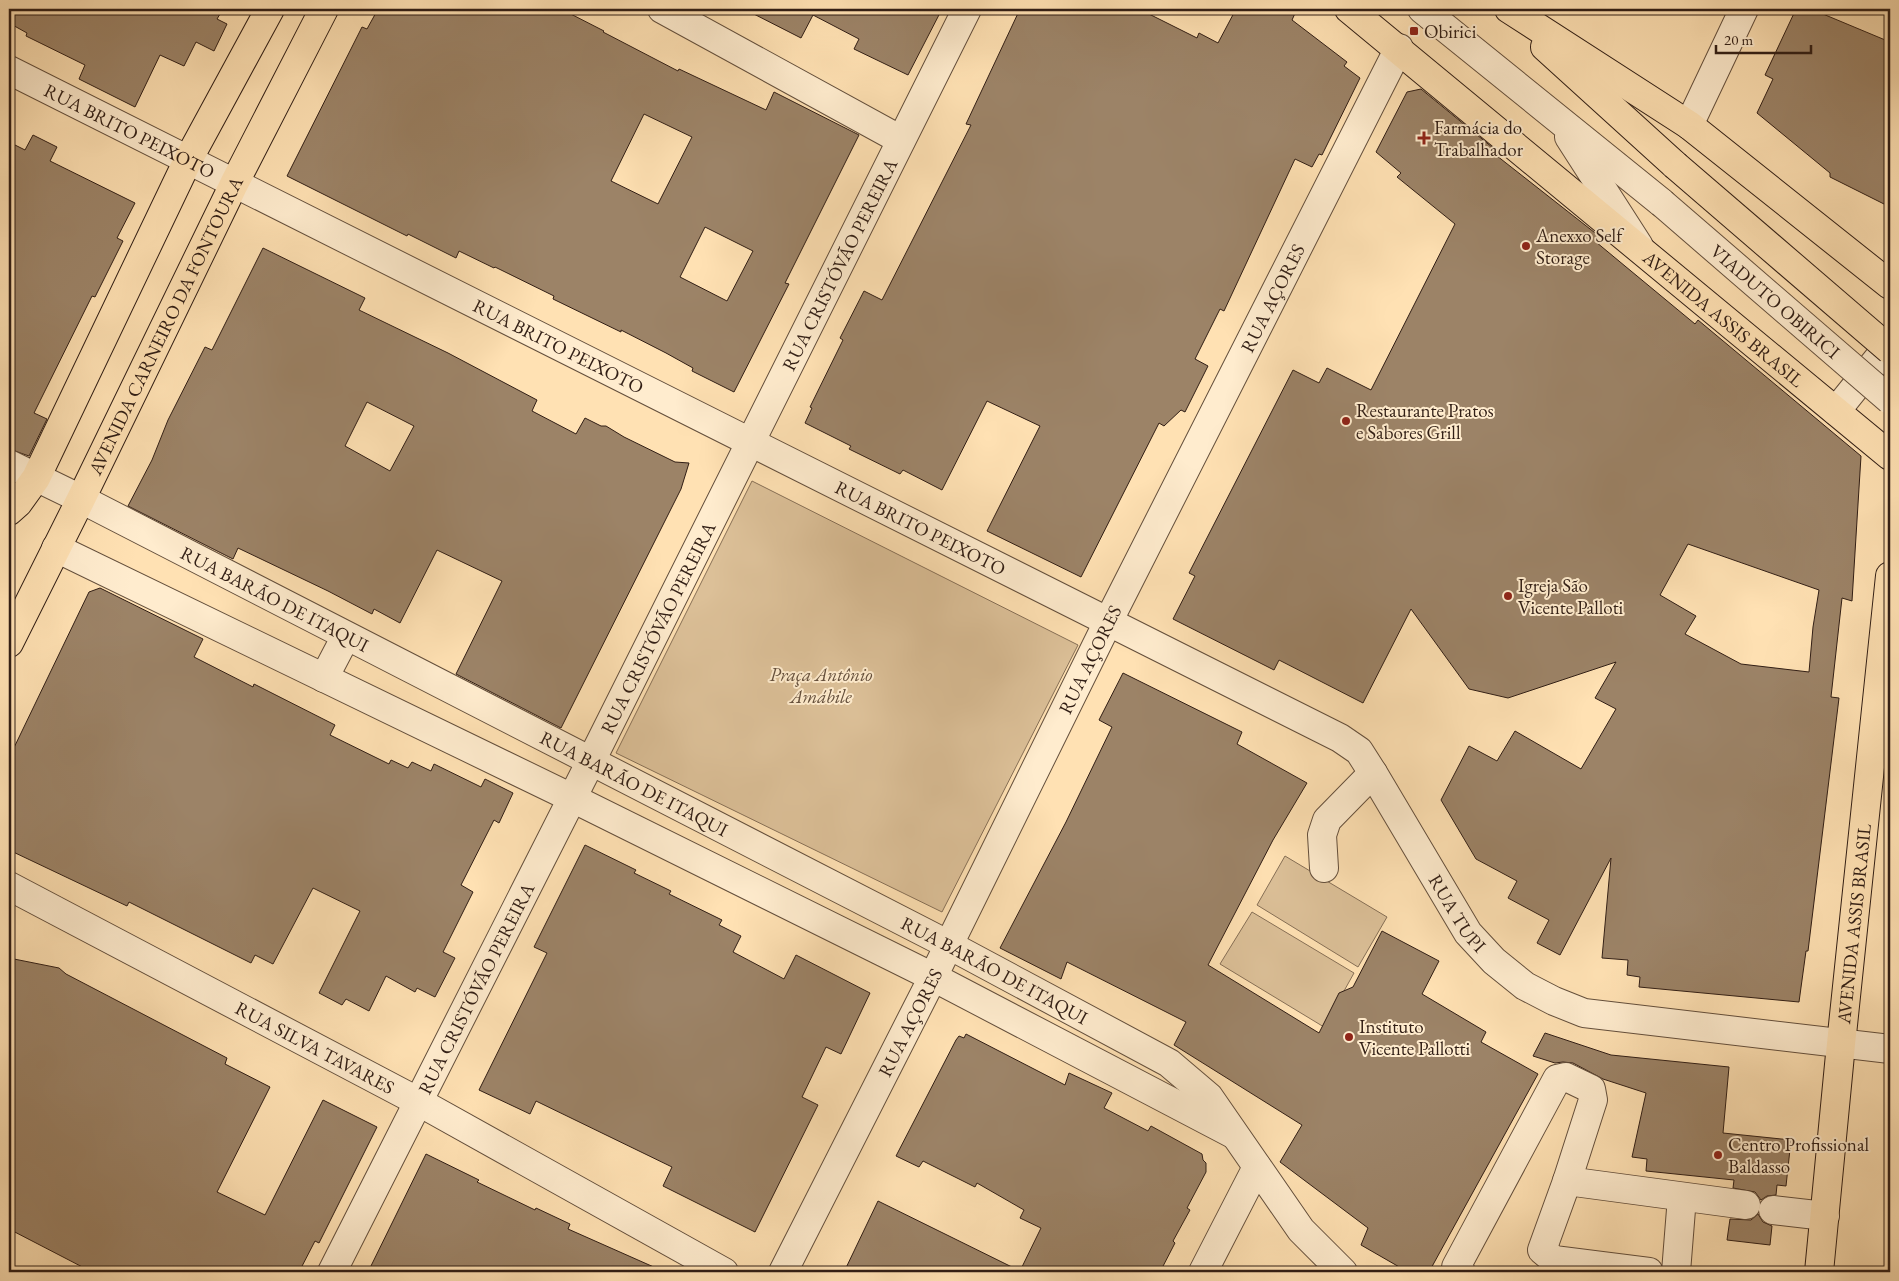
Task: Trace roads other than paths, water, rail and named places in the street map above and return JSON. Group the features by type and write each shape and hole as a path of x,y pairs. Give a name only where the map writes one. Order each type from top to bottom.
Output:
{"main road":[{"path":"9,511 18,503 36,478 188,160 270,9"},
{"name":"AVENIDA CARNEIRO DA FONTOURA","path":"9,643 81,500 234,184 324,9"},
{"name":"AVENIDA ASSIS BRASIL","path":"1349,9 1399,48 1890,456"},
{"name":"VIADUTO OBIRICI","path":"1503,9 1675,165 1890,350"},
{"path":"1509,9 1689,124 1890,285"},
{"name":"AVENIDA ASSIS BRASIL","path":"1819,1272 1841,1044 1889,604 1890,576"}],"street":[{"path":"662,9 901,140"},
{"name":"RUA CRISTÓVÃO PEREIRA","path":"332,1272 420,1102 967,9"},
{"name":"VIADUTO OBIRICI","path":"1422,9 1662,203 1890,400"},
{"path":"1689,124 1744,9"},
{"name":"RUA AÇORES","path":"783,1272 949,945 1108,622 1399,48"},
{"name":"RUA BRITO PEIXOTO","path":"9,70 1108,622"},
{"path":"1554,115 1644,253"},
{"path":"1836,411 1890,344"},
{"name":"RUA BARÃO DE ITAQUI","path":"9,464 949,945 1169,1063 1209,1097 1301,1230 1343,1272"},
{"name":"RUA BARÃO DE ITAQUI","path":"56,548 572,798 933,977 1236,1136"},
{"name":"RUA TUPI","path":"1108,622 1340,738 1359,751 1468,933 1494,961 1525,986 1554,1001 1584,1012 1890,1049"},
{"path":"324,678 346,636"},
{"path":"1324,868 1322,835 1327,820 1373,772"},
{"name":"RUA SILVA TAVARES","path":"9,886 420,1102 724,1272"},
{"path":"1461,1272 1456,1266 1557,1079 1566,1077 1591,1089 1593,1100 1542,1250 1554,1260 1648,1272"},
{"path":"1203,1272 1257,1168"},
{"path":"1567,1181 1746,1205"},
{"path":"1676,1272 1682,1197"},
{"path":"1773,1210 1825,1216"}],"place":[{"name":"Obirici","path":"1414,31"},
{"name":"Farmácia do Trabalhador","path":"1424,138"},
{"name":"Anexxo Self Storage","path":"1526,246"},
{"name":"Restaurante Pratos e Sabores Grill","path":"1346,421"},
{"name":"Igreja São Vicente Palloti","path":"1508,596"},
{"name":"Instituto Vicente Pallotti","path":"1349,1037"},
{"name":"Centro Profissional Baldasso","path":"1718,1155"}],"park label":[{"name":"Praça Antônio Amábile","path":"821,685"}]}
